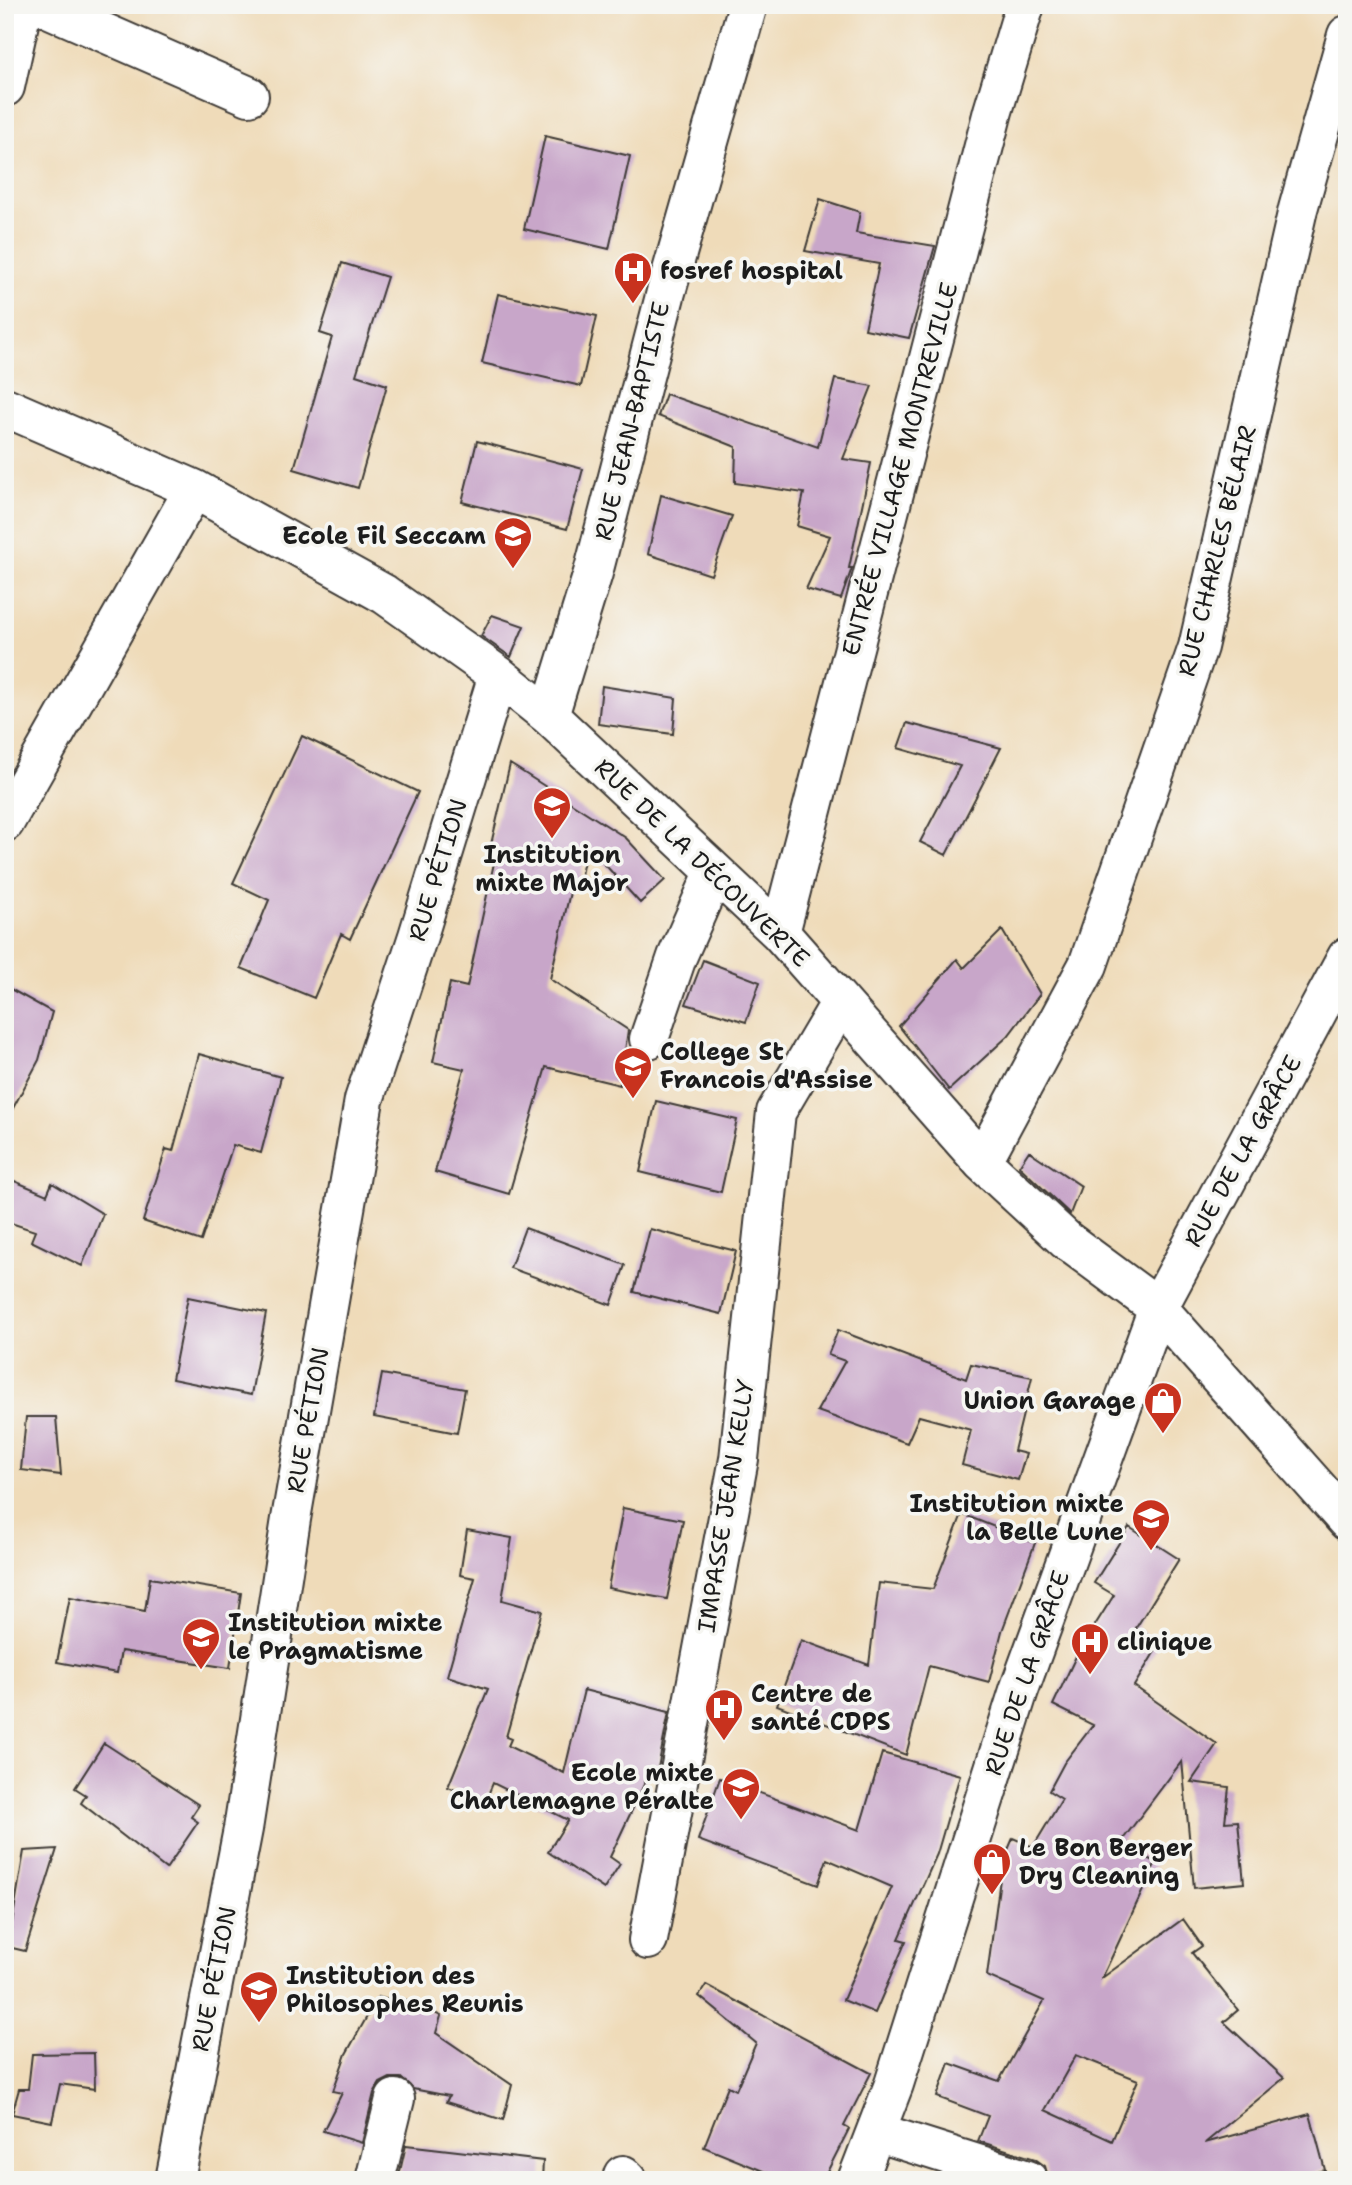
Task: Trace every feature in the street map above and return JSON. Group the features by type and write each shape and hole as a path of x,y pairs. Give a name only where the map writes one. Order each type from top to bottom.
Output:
{"street":[{"path":"5,88 23,5"},
{"path":"41,5 249,96"},
{"name":"RUE JEAN-BAPTISTE","path":"549,716 593,573 666,292 748,5"},
{"name":"ENTRÉE VILLAGE MONTREVILLE","path":"780,933 993,111 1025,5"},
{"name":"RUE CHARLES BÉLAIR","path":"982,1162 1088,965 1198,647 1298,209 1347,35"},
{"name":"RUE DE LA DÉCOUVERTE","path":"5,407 194,489 384,594 498,674 549,716 780,933 982,1162 1066,1240 1158,1308 1347,1521"},
{"path":"5,822 194,489"},
{"name":"RUE PÉTION","path":"175,2180 243,1829 290,1519 364,1100 418,936 498,674"},
{"path":"649,1039 677,957 714,873"},
{"name":"RUE DE LA GRÂCE","path":"857,2180 894,2084 1019,1690 1158,1308 1337,1006 1347,957"},
{"name":"IMPASSE JEAN KELLY","path":"648,1940 738,1460 776,1112 841,1002"},
{"path":"375,2180 395,2099"},
{"path":"876,2132 1028,2180"}],"building":[{"path":"545,136 630,156 609,249 524,229"},
{"path":"820,199 860,212 856,233 935,246 909,338 865,329 879,264 805,251"},
{"path":"342,263 387,277 356,375 387,385 358,488 294,469 332,337 320,333"},
{"path":"498,294 597,316 581,386 482,363"},
{"path":"835,379 872,386 843,459 871,463 849,568 852,568 841,599 806,589 830,536 797,526 804,493 735,483 736,447 658,416 666,394 818,447"},
{"path":"477,441 583,469 567,529 462,502"},
{"path":"661,495 732,516 711,575 648,554"},
{"path":"492,615 524,626 511,657 481,636"},
{"path":"602,686 676,698 673,734 598,724"},
{"path":"907,723 1001,748 946,855 920,842 960,766 898,748"},
{"path":"302,736 418,792 350,939 341,934 314,998 241,968 269,900 233,883"},
{"path":"510,764 626,838 665,880 640,903 587,845 578,890 571,888 550,979 628,1030 620,1085 546,1067 509,1194 435,1172 464,1069 433,1062 450,983 467,987 494,863 487,861"},
{"path":"1002,930 1040,994 1008,1036 949,1090 899,1026 957,959 964,968"},
{"path":"703,960 760,982 746,1022 686,1004"},
{"path":"5,986 52,1012 39,1060 5,1123"},
{"path":"199,1054 281,1077 261,1153 233,1145 201,1241 143,1221 166,1149 173,1151"},
{"path":"656,1101 737,1120 721,1192 640,1172"},
{"path":"1029,1151 1081,1186 1070,1214 1019,1166"},
{"path":"5,1177 47,1195 52,1183 103,1214 82,1266 31,1241 35,1231 5,1221"},
{"path":"525,1228 625,1265 611,1305 510,1268"},
{"path":"650,1229 736,1251 721,1314 634,1292"},
{"path":"188,1297 266,1313 251,1395 172,1379"},
{"path":"838,1330 966,1379 971,1364 1032,1377 1014,1451 1026,1454 1018,1480 962,1465 971,1430 919,1416 907,1443 817,1411 845,1361 828,1355"},
{"path":"382,1374 465,1389 457,1433 374,1417"},
{"path":"26,1417 56,1417 61,1475 21,1470"},
{"path":"623,1508 683,1520 667,1599 608,1588"},
{"path":"962,1514 1035,1543 1002,1631 989,1682 929,1666 906,1755 777,1705 801,1640 869,1665 879,1583 933,1589"},
{"path":"1129,1527 1179,1559 1136,1628 1160,1643 1134,1686 1217,1744 1191,1782 1229,1787 1225,1822 1238,1821 1244,1883 1194,1888 1182,1761 1118,1846 1156,1862 1102,1978 1183,1919 1202,1946 1192,1953 1238,2010 1224,2022 1284,2078 1205,2143 1310,2114 1325,2170 1289,2180 1049,2180 1045,2166 1035,2159 978,2141 988,2116 937,2097 949,2063 999,2081 1044,2001 987,1976 1002,1864 1013,1838 1033,1847 1062,1799 1049,1791 1064,1763 1093,1725 1053,1705 1078,1652 1114,1595 1094,1583","holes":["1076,2055 1138,2080 1112,2141 1045,2110"]},
{"path":"467,1530 512,1538 502,1600 542,1611 506,1737 511,1739 508,1746 564,1773 584,1690 669,1712 656,1778 648,1776 610,1857 620,1864 604,1889 548,1852 568,1820 493,1783 485,1802 448,1787 488,1689 447,1676 475,1578 460,1575"},
{"path":"150,1578 241,1593 230,1668 121,1651 117,1673 57,1662 70,1597 145,1611"},
{"path":"104,1743 199,1805 191,1817 198,1822 166,1869 81,1803 86,1795 75,1788"},
{"path":"882,1753 960,1775 937,1854 899,1939 906,1941 875,2013 843,2000 892,1887 827,1859 818,1885 698,1840 720,1778 859,1830"},
{"path":"57,1849 25,1951 8,1947 24,1851"},
{"path":"706,1985 871,2073 844,2126 849,2129 823,2180 785,2180 704,2147 728,2086 736,2090 756,2043 699,1996"},
{"path":"378,1997 406,2005 407,2000 441,2016 436,2033 512,2085 503,2120 446,2102 449,2096 413,2089 401,2078 390,2078 380,2083 374,2093 362,2143 323,2131 342,2093 333,2091 346,2054"},
{"path":"94,2053 95,2089 60,2084 52,2122 12,2114 19,2089 28,2089 32,2054"},
{"path":"406,2145 543,2161 542,2180 398,2180"}],"place":[{"name":"fosref hospital","path":"633,305"},
{"name":"Ecole Fil Seccam","path":"513,570"},
{"name":"Institution mixte Major","path":"552,840"},
{"name":"College St Francois d'Assise","path":"633,1100"},
{"name":"Union Garage","path":"1163,1435"},
{"name":"Institution mixte la Belle Lune","path":"1151,1552"},
{"name":"Institution mixte le Pragmatisme","path":"201,1671"},
{"name":"clinique","path":"1090,1676"},
{"name":"Centre de santé CDPS","path":"724,1742"},
{"name":"Ecole mixte Charlemagne Péralte","path":"741,1821"},
{"name":"Le Bon Berger Dry Cleaning","path":"992,1896"},
{"name":"Institution des Philosophes Reunis","path":"259,2024"}]}
